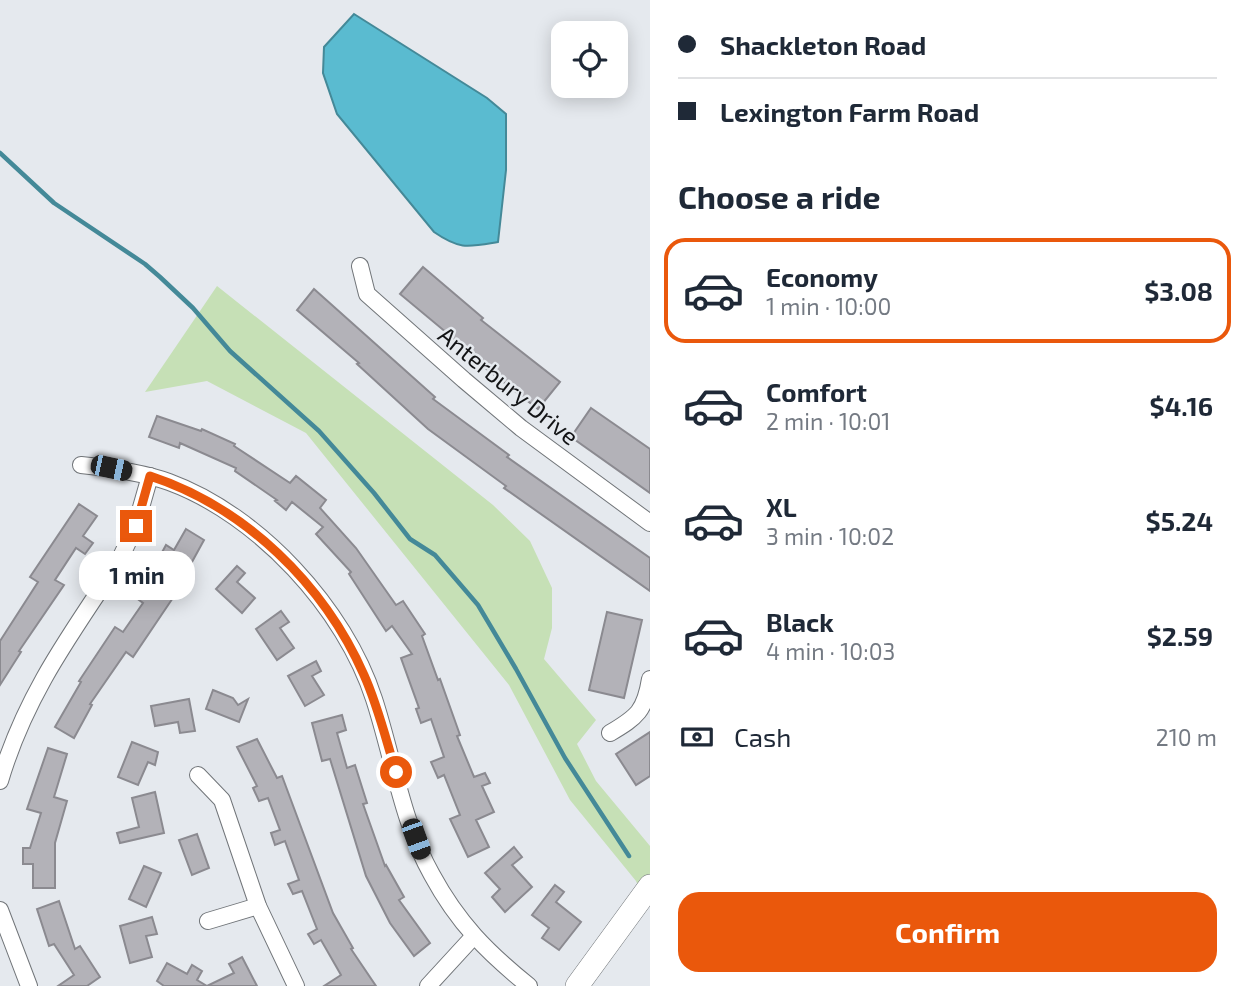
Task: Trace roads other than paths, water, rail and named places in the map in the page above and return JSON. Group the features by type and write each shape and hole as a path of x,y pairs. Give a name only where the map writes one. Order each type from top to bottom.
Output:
{"main road":[{"path":"577,986 650,886"}],"street":[{"name":"Anterbury Drive","path":"360,266 367,294 464,380 521,428 650,523"},
{"path":"81,466 111,468 150,476 189,490 251,530 274,549 304,581 337,626 374,697 421,854 446,898 473,937 529,986"},
{"path":"0,781 15,735 41,679 128,544 150,476"},
{"path":"610,733 635,718 641,710 647,699 650,679"},
{"path":"198,775 222,800 258,906 296,986"},
{"path":"208,921 258,906"},
{"path":"0,910 29,986"},
{"path":"428,986 473,937"}],"water":[{"path":"354,14 487,98 506,114 506,170 498,242 464,246 434,232 337,114 323,73 324,47"}],"waterway":[{"path":"0,153 54,203 160,277 193,308 230,351 319,431 374,493 410,539 435,555 478,605 565,758 629,856"}]}
